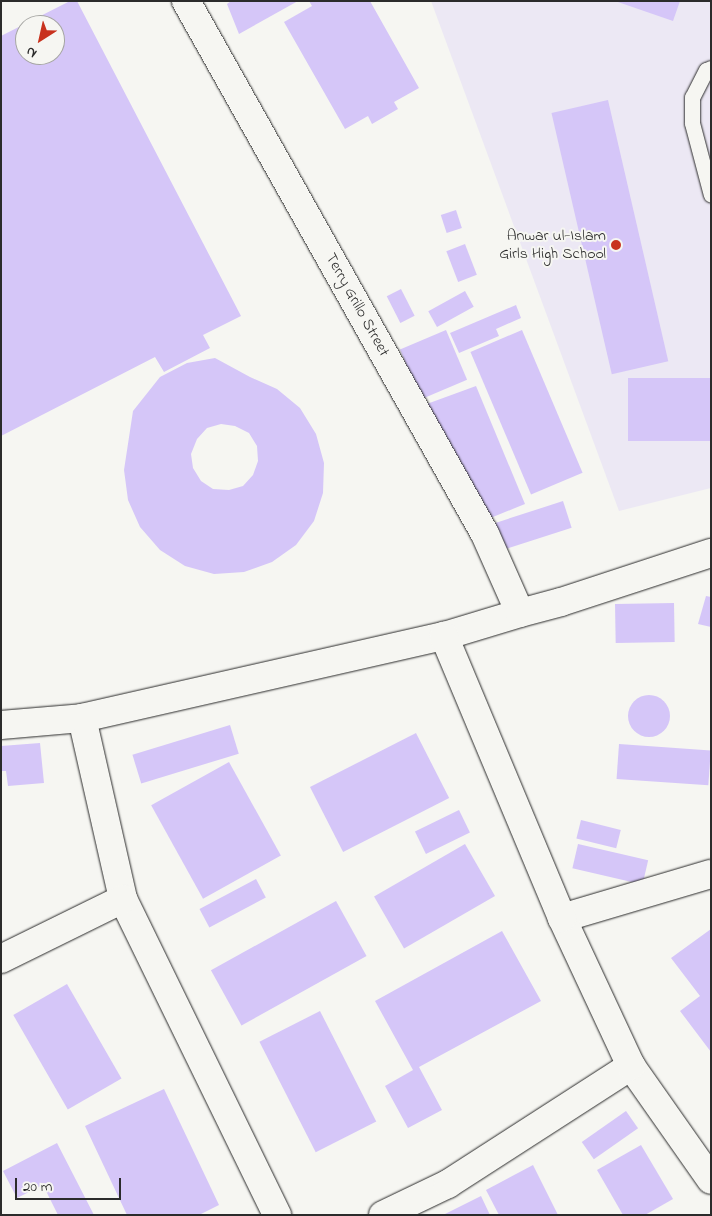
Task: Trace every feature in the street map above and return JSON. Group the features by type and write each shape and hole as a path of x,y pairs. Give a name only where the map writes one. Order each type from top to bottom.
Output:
{"street":[{"name":"Terry Grillo Street","path":"186,1 485,534 520,613"},
{"path":"1,724 82,718 444,636 561,602 711,553"},
{"path":"444,636 562,918 631,1066 711,1180"},
{"path":"82,718 123,899 277,1215"},
{"path":"562,918 711,874"},
{"path":"1,959 123,899"},
{"path":"383,1215 448,1184 631,1066"}],"lane":[{"path":"711,68 706,70 692,97 692,123 711,195"}],"shaded area":[{"name":"Anwar ul-Islam Girls High School","path":"431,1 711,1 711,488 619,511"}],"building":[{"path":"70,1 77,1 241,316 203,335 210,348 164,372 155,357 1,436 1,36 15,29 15,65 65,65 65,15 42,15"},
{"path":"231,1 298,1 239,34 227,4"},
{"path":"309,1 370,1 419,88 394,102 398,109 372,124 368,116 345,129 284,22 312,6"},
{"path":"615,1 680,1 673,21"},
{"path":"608,100 668,361 612,374 551,113"},
{"path":"456,210 462,228 447,233 441,215"},
{"path":"465,244 477,275 458,282 446,251"},
{"path":"401,289 415,316 400,323 387,296"},
{"path":"465,291 474,307 437,327 428,311"},
{"path":"516,305 521,318 496,329 499,336 459,353 450,333"},
{"path":"446,330 467,380 421,399 400,350"},
{"path":"522,330 583,473 531,495 470,352"},
{"path":"215,358 277,389 300,408 316,434 324,463 323,493 314,521 296,545 272,562 244,572 214,574 185,566 160,550 140,527 128,500 124,470 133,411 160,377 187,363","holes":["221,424 235,426 249,433 257,446 258,461 253,475 243,486 229,490 213,489 201,481 193,468 191,454 197,439 207,428"]},
{"path":"628,378 711,378 711,441 628,441"},
{"path":"476,386 525,504 483,521 424,405"},
{"path":"563,501 572,528 504,550 495,523"},
{"path":"706,596 711,597 711,627 698,624"},
{"path":"674,603 675,642 616,643 615,604"},
{"path":"649,695 664,701 670,716 664,731 649,737 634,731 628,716 634,701"},
{"path":"230,725 239,754 141,784 132,755"},
{"path":"416,733 449,798 343,852 310,787"},
{"path":"40,743 44,783 8,786 6,771 1,771 1,746"},
{"path":"619,744 711,750 708,785 617,779"},
{"path":"229,762 281,856 203,899 151,805"},
{"path":"459,810 470,832 426,854 415,831"},
{"path":"581,820 621,830 616,848 576,838"},
{"path":"465,844 495,896 404,948 374,896"},
{"path":"578,844 648,860 643,885 572,868"},
{"path":"256,879 266,898 209,928 199,909"},
{"path":"336,901 367,956 241,1025 211,970"},
{"path":"711,929 711,1052 680,1011 700,996 671,958"},
{"path":"502,931 541,1001 419,1067 442,1110 408,1128 385,1086 413,1070 375,1001"},
{"path":"67,984 122,1078 68,1109 13,1015"},
{"path":"320,1011 376,1121 316,1152 259,1042"},
{"path":"164,1089 219,1205 199,1215 127,1215 85,1126"},
{"path":"626,1111 638,1128 594,1159 582,1142"},
{"path":"57,1143 94,1215 58,1215 43,1185 17,1198 3,1171"},
{"path":"641,1145 673,1199 645,1215 623,1215 597,1170"},
{"path":"533,1165 558,1215 499,1215 486,1190"},
{"path":"481,1196 490,1215 443,1215"}],"place":[{"name":"Anwar ul-Islam Girls High School","path":"616,245"}]}
